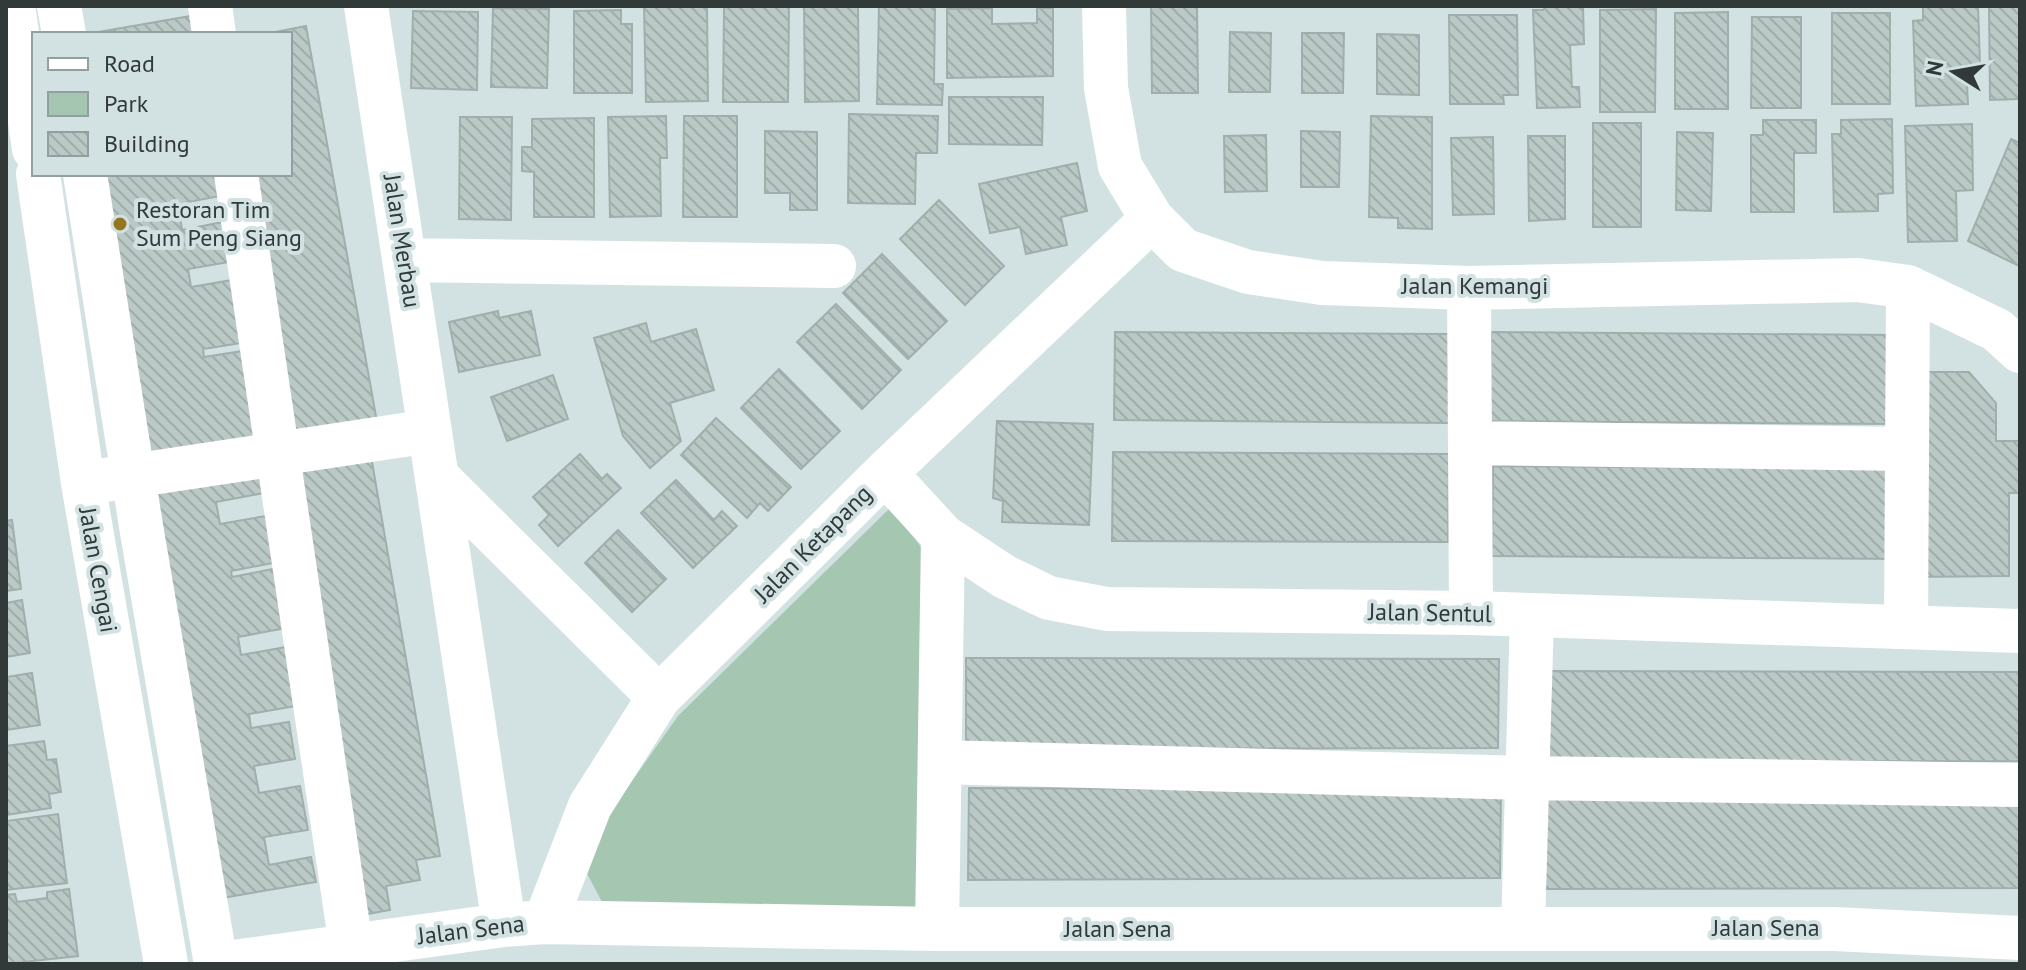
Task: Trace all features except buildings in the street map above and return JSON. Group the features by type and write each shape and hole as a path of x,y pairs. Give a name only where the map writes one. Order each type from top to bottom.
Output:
{"street":[{"path":"13,6 32,135"},
{"path":"59,6 64,32"},
{"path":"210,6 214,32"},
{"name":"Jalan Merbau","path":"366,6 437,477 525,923"},
{"name":"Jalan Kemangi","path":"1104,6 1106,88 1120,166 1152,219 1183,250 1248,272 1322,283 1469,288 1858,280 1908,287 1997,330 2020,351"},
{"name":"Jalan Cengai","path":"38,176 83,483 166,964"},
{"path":"85,176 133,476 218,964"},
{"path":"236,176 351,946"},
{"name":"Jalan Ketapang","path":"525,923 590,806 659,697 885,473 1152,219"},
{"path":"404,260 834,266"},
{"path":"1906,627 1908,287"},
{"path":"1469,288 1471,613"},
{"path":"83,483 430,431"},
{"path":"1470,443 1907,449"},
{"name":"Jalan Sentul","path":"885,473 943,536 1005,577 1049,598 1107,609 1471,613 2020,631"},
{"path":"437,477 659,697"},
{"path":"937,929 943,536"},
{"path":"1523,928 1532,615"},
{"path":"940,762 1527,778 2020,785"},
{"name":"Jalan Sena","path":"218,964 525,923 823,946 937,929 1322,946 1523,928 1834,946 2020,938"}],"green space":[{"path":"890,508 930,558 926,909 602,902 583,866 610,812 678,716"}],"place":[{"name":"Restoran Tim Sum Peng Siang","path":"120,224"}]}
